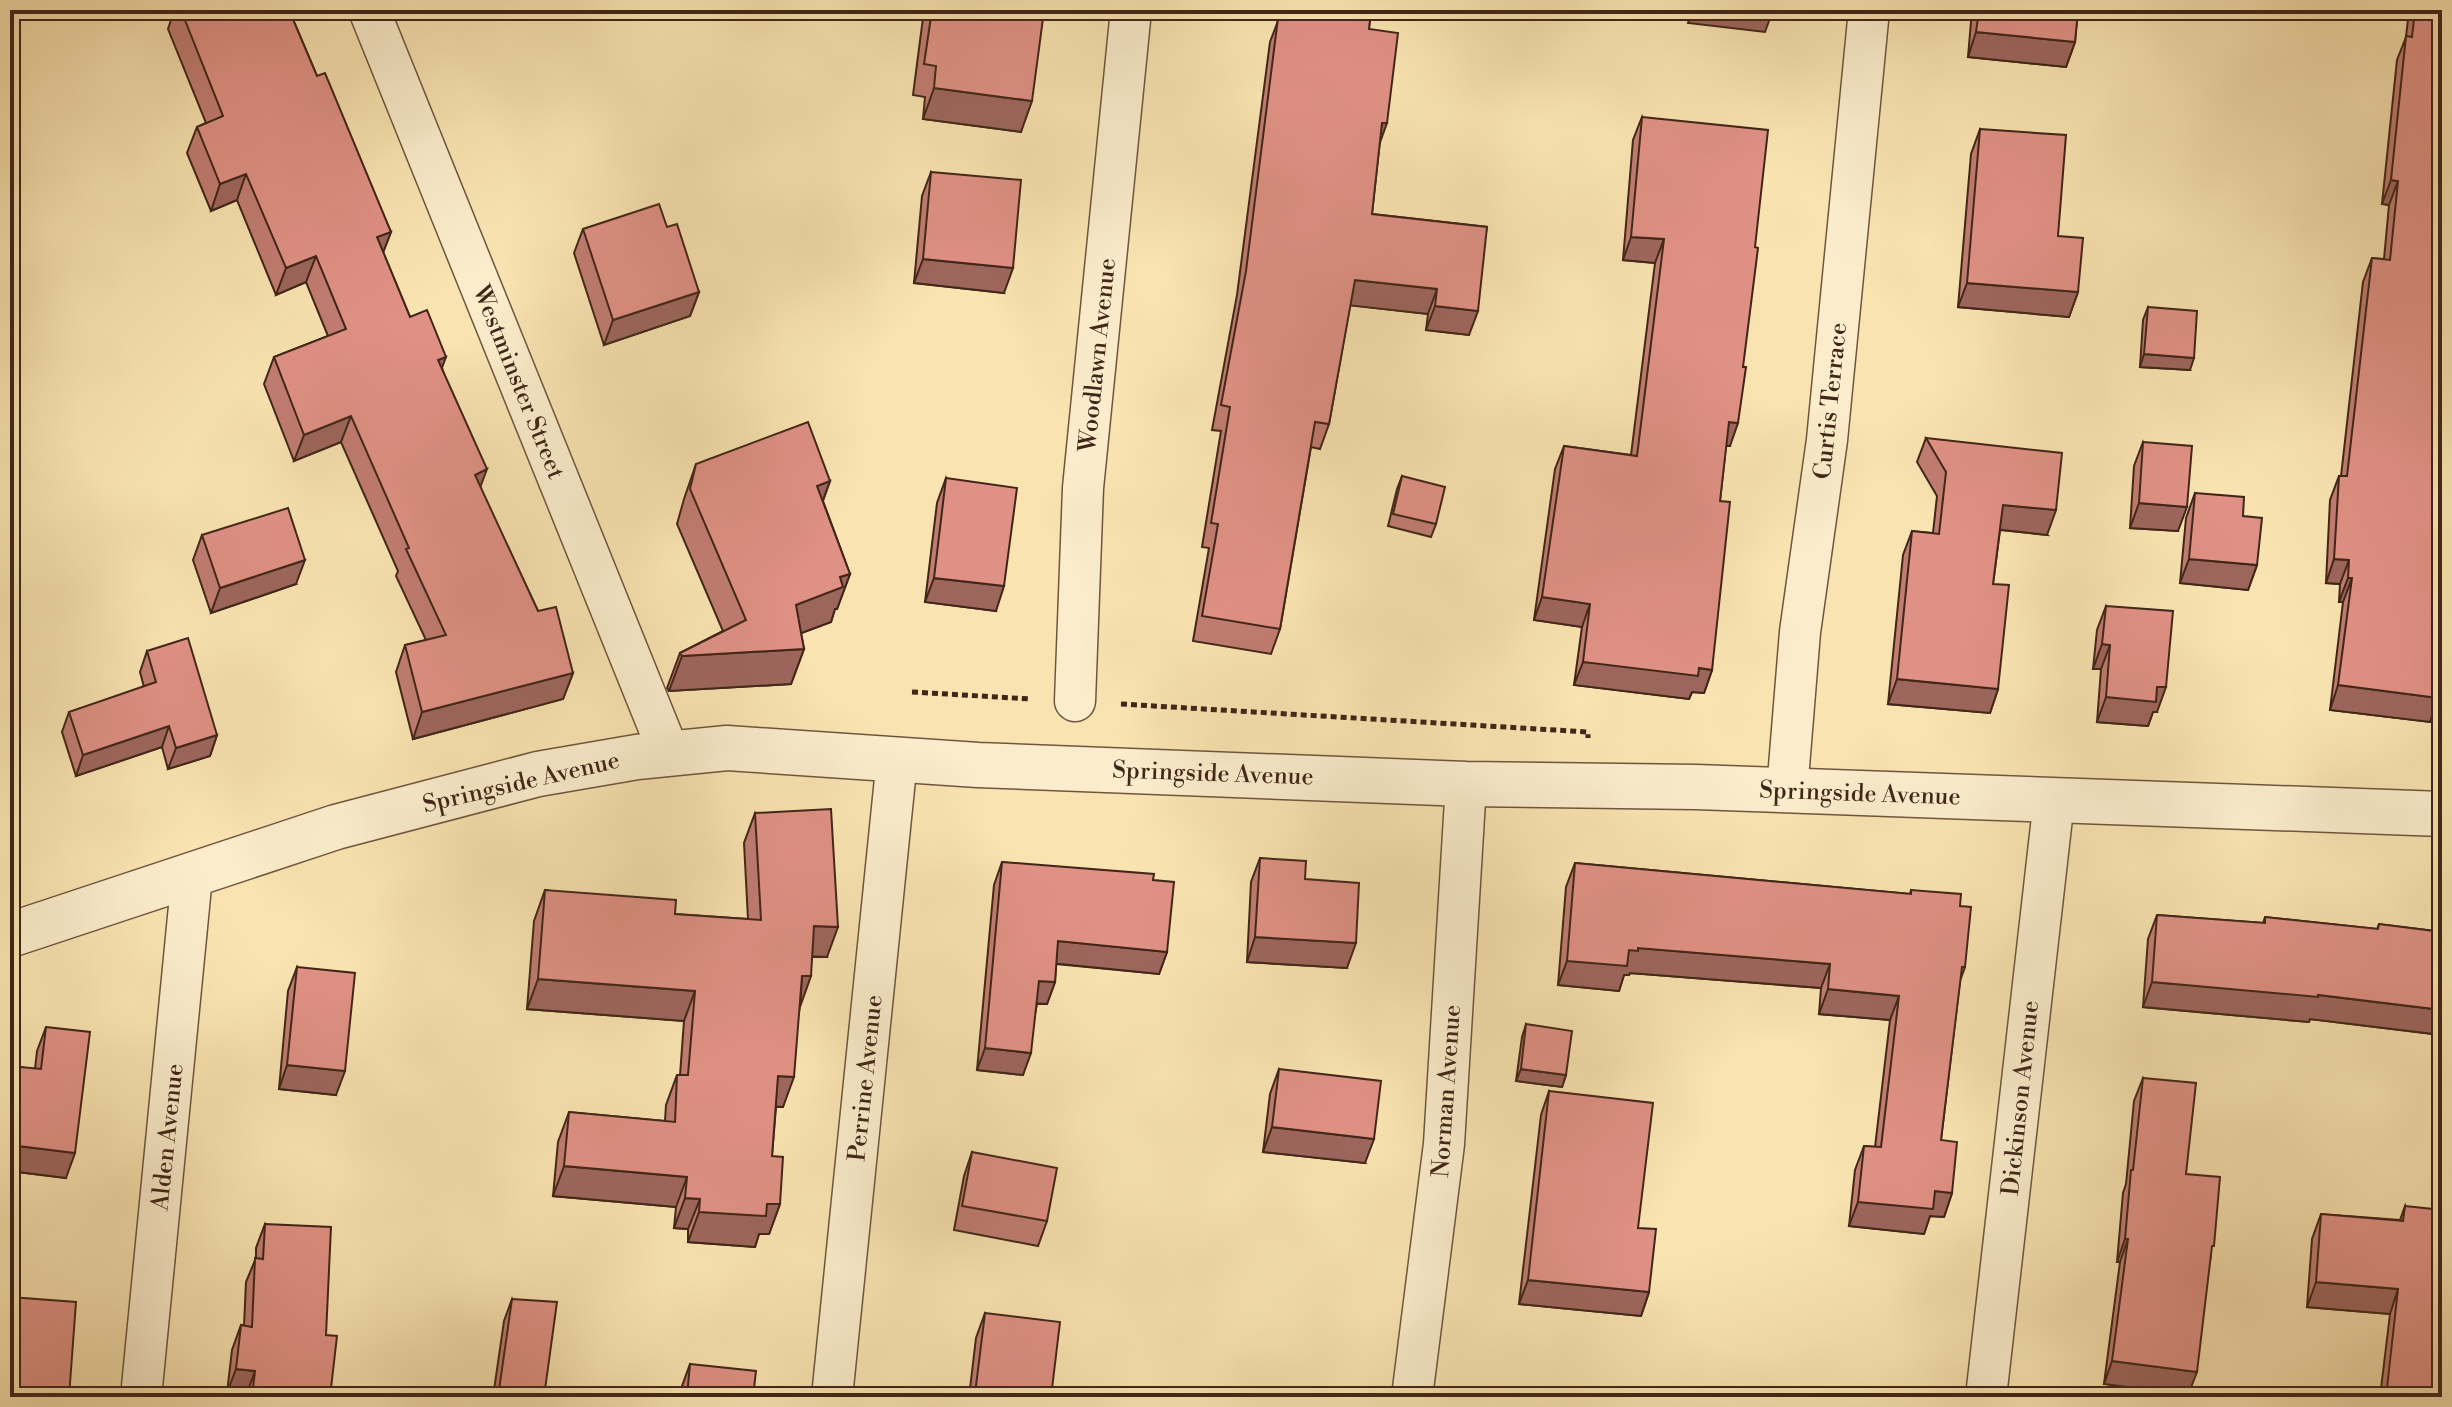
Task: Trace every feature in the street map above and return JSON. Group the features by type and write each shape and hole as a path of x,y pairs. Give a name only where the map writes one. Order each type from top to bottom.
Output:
{"street":[{"name":"Westminster Street","path":"369,10 669,753"},
{"name":"Woodlawn Avenue","path":"1075,701 1083,488 1131,10"},
{"name":"Curtis Terrace","path":"1787,791 1800,632 1827,440 1869,10"},
{"name":"Springside Avenue","path":"10,935 336,827 538,774 669,753 727,748 978,765 1466,784 1787,791 2442,814"},
{"name":"Perrine Avenue","path":"832,1397 897,759"},
{"name":"Norman Avenue","path":"1412,1397 1444,1144 1466,784"},
{"name":"Dickinson Avenue","path":"1986,1397 2054,800"},
{"name":"Alden Avenue","path":"141,1397 192,876"}],"path":[{"path":"912,692 1588,732"}],"building":[{"path":"181,10 289,10 317,76 325,73 391,232 377,237 410,317 427,310 446,357 438,360 487,469 475,475 538,611 556,607 573,673 422,712 405,645 446,635 406,549 409,548 351,416 304,435 274,357 346,329 316,256 286,268 246,174 220,184 197,127 223,116"},
{"path":"932,10 1044,11 1032,101 934,88 936,66 924,64"},
{"path":"1286,10 1371,10 1369,29 1398,33 1387,123 1382,123 1372,214 1487,227 1478,311 1435,306 1437,289 1355,280 1329,424 1315,422 1280,629 1202,616 1218,524 1211,523 1230,407 1221,405 1246,271 1278,18 1285,19"},
{"path":"1979,10 2078,10 2075,42 1976,32"},
{"path":"2415,10 2442,10 2442,534 2438,534 2433,614 2442,615 2442,669 2438,698 2338,685 2352,578 2348,578 2349,560 2334,559 2339,476 2347,476 2372,258 2390,260 2398,181 2391,180 2406,36 2412,37"},
{"path":"1642,117 1768,130 1755,247 1758,248 1743,367 1746,367 1738,423 1729,422 1720,501 1730,502 1712,670 1699,668 1698,676 1583,662 1590,604 1542,597 1564,446 1637,456 1664,239 1631,237"},
{"path":"1980,129 2066,135 2058,236 2083,238 2078,292 1967,283"},
{"path":"931,172 1021,180 1013,268 923,259"},
{"path":"659,204 667,227 677,224 699,292 613,320 583,229"},
{"path":"2148,307 2197,311 2194,358 2144,354"},
{"path":"808,422 830,481 817,486 850,574 840,577 843,587 796,605 804,649 682,656 680,653 746,620 690,489 696,464"},
{"path":"1926,438 2062,453 2056,510 2003,505 1993,584 2009,585 1998,689 1897,679 1912,531 1939,534 1946,472"},
{"path":"2143,442 2192,446 2187,507 2139,503"},
{"path":"1402,476 1445,487 1436,524 1393,514"},
{"path":"946,478 1017,488 1004,586 934,578"},
{"path":"2195,493 2244,497 2243,516 2262,518 2257,565 2189,559"},
{"path":"288,508 305,560 220,588 202,535"},
{"path":"2106,606 2173,611 2166,687 2157,687 2156,702 2106,697 2110,645 2102,644"},
{"path":"188,638 217,735 176,748 169,726 83,755 69,712 156,682 147,651"},
{"path":"10,761 16,774 10,776"},
{"path":"831,809 838,927 814,926 811,976 802,976 794,1077 778,1076 772,1156 783,1157 780,1204 767,1204 766,1216 699,1212 700,1199 685,1198 687,1177 564,1166 569,1112 675,1122 677,1075 688,1075 695,991 538,979 545,890 676,900 675,914 761,920 755,813"},
{"path":"1260,858 1306,861 1305,879 1359,883 1356,943 1255,937"},
{"path":"1002,862 1154,874 1153,880 1174,882 1167,952 1058,941 1055,982 1039,981 1031,1053 985,1048"},
{"path":"1575,863 1911,894 1911,890 1961,894 1960,906 1971,907 1941,1140 1957,1142 1952,1193 1935,1191 1933,1209 1858,1202 1864,1146 1881,1147 1899,996 1828,989 1830,964 1638,948 1638,951 1629,950 1627,966 1567,961"},
{"path":"2157,915 2265,923 2265,917 2378,929 2379,924 2442,932 2442,1010 2318,995 2152,982"},
{"path":"297,967 355,973 345,1071 287,1065"},
{"path":"1526,1024 1572,1031 1566,1075 1521,1069"},
{"path":"46,1027 90,1032 75,1153 10,1145 10,1066 41,1069"},
{"path":"1279,1069 1381,1081 1374,1139 1272,1127"},
{"path":"2143,1078 2196,1083 2186,1174 2220,1177 2197,1372 2112,1361 2128,1239 2125,1239 2131,1170"},
{"path":"1549,1091 1653,1103 1638,1228 1656,1229 1649,1292 1528,1280"},
{"path":"972,1152 1057,1168 1047,1221 962,1206"},
{"path":"2405,1206 2442,1210 2442,1397 2386,1397 2398,1289 2316,1282 2321,1214 2403,1221"},
{"path":"265,1224 331,1227 326,1335 337,1336 330,1397 252,1397 255,1371 236,1369 241,1325 252,1327 255,1258 263,1259"},
{"path":"10,1297 76,1302 69,1397 10,1397"},
{"path":"512,1299 557,1302 544,1397 498,1397"},
{"path":"985,1313 1060,1322 1051,1397 975,1394"},
{"path":"690,1364 756,1371 753,1397 687,1397"}]}
